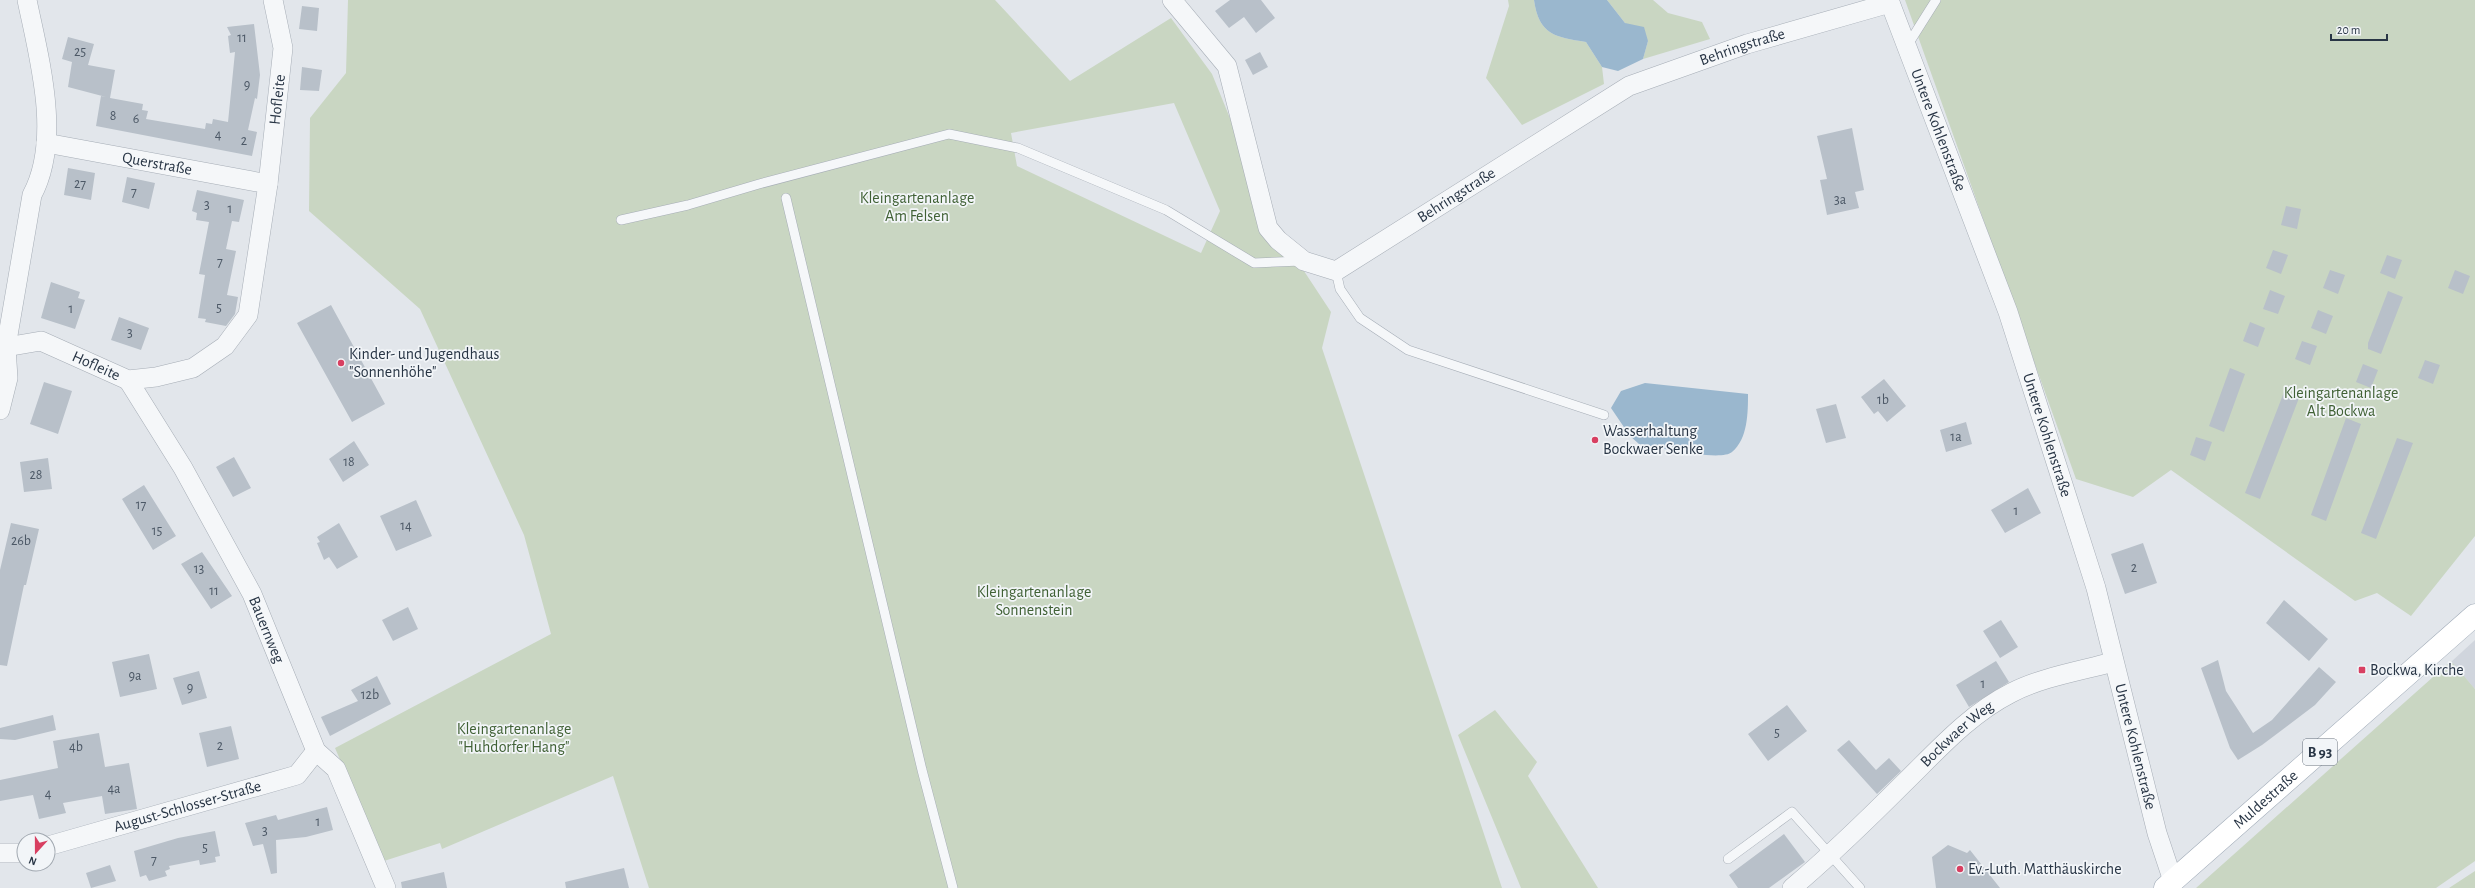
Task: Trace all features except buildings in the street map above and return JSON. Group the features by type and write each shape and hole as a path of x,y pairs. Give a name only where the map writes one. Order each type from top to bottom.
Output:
{"main road":[{"name":"Muldestraße","path":"2169,884 2475,615"}],"street":[{"path":"0,410 8,378 3,344 32,195 38,184 46,143 44,81 27,0"},
{"name":"Hofleite","path":"3,344 41,341 128,380 156,377 193,368 225,346 248,315 268,184 283,48 273,0"},
{"path":"1172,0 1227,66 1268,228 1278,240 1304,261 1336,271"},
{"name":"Untere Kohlenstraße","path":"1890,2 2008,312 2096,588 2113,662 2169,884"},
{"name":"Behringstraße","path":"1336,271 1629,86 1747,44 1890,2"},
{"name":"Querstraße","path":"46,143 268,184"},
{"name":"Bauernweg","path":"128,380 183,468 252,594 316,751 336,769 386,888"},
{"name":"Bockwaer Weg","path":"1792,888 1832,855 1955,733 1981,710 2024,688 2113,662"},
{"name":"August-Schlosser-Straße","path":"56,844 297,774 316,751"},
{"path":"0,853 16,853"}],"lane":[{"path":"1907,46 1936,0"},
{"path":"621,220 688,205 759,184 949,134 1018,148 1159,207 1254,263 1304,261"},
{"path":"786,198 922,770 953,888"},
{"path":"1336,271 1340,289 1360,318 1408,350 1604,415"},
{"path":"1728,859 1792,812 1860,888"}],"shaded area":[{"path":"2475,640 2475,689 2451,662"}],"green space":[{"path":"348,0 995,0 1070,81 1171,18 1212,74 1273,224 1331,312 1322,348 1502,888 649,888 613,776 442,849 440,843 384,861 335,748 551,634 524,535 420,309 309,211 310,118 346,73","holes":["1174,103 1220,211 1201,253 1017,166 1011,133"]},
{"path":"1508,0 1534,0 1536,12 1540,21 1550,32 1557,36 1586,42 1602,67 1604,84 1522,125 1486,78 1509,6"},
{"path":"1607,0 1653,0 1668,13 1702,22 1710,39 1643,59 1648,41 1625,23"},
{"name":"Kleingartenanlage Alt Bockwa","path":"1905,0 2475,0 2475,536 2411,616 2377,593 2355,601 2171,470 2133,497 2076,479"},
{"path":"2451,661 2475,689 2475,861 2436,888 2196,888"},
{"path":"1495,710 1537,762 1528,776 1598,888 1521,888 1458,735"},
{"path":"2475,871 2475,888 2449,888"}],"water":[{"path":"1534,0 1607,0 1625,23 1644,27 1648,41 1643,59 1618,71 1602,67 1586,42 1557,36 1544,27 1536,12"},
{"path":"1645,383 1748,394 1746,425 1737,447 1726,455 1702,455 1639,444 1630,436 1611,408 1621,391"}],"place":[{"name":"Kinder- und Jugendhaus \"Sonnenhöhe\"","path":"341,363"},
{"name":"Wasserhaltung Bockwaer Senke","path":"1595,440"},
{"name":"Bockwa, Kirche","path":"2362,670"},
{"name":"Ev.-Luth. Matthäuskirche","path":"1960,869"}],"park label":[{"name":"Kleingartenanlage Am Felsen","path":"917,207"},
{"name":"Kleingartenanlage Sonnenstein","path":"1034,601"},
{"name":"Kleingartenanlage \"Huhdorfer Hang\"","path":"514,738"}]}
